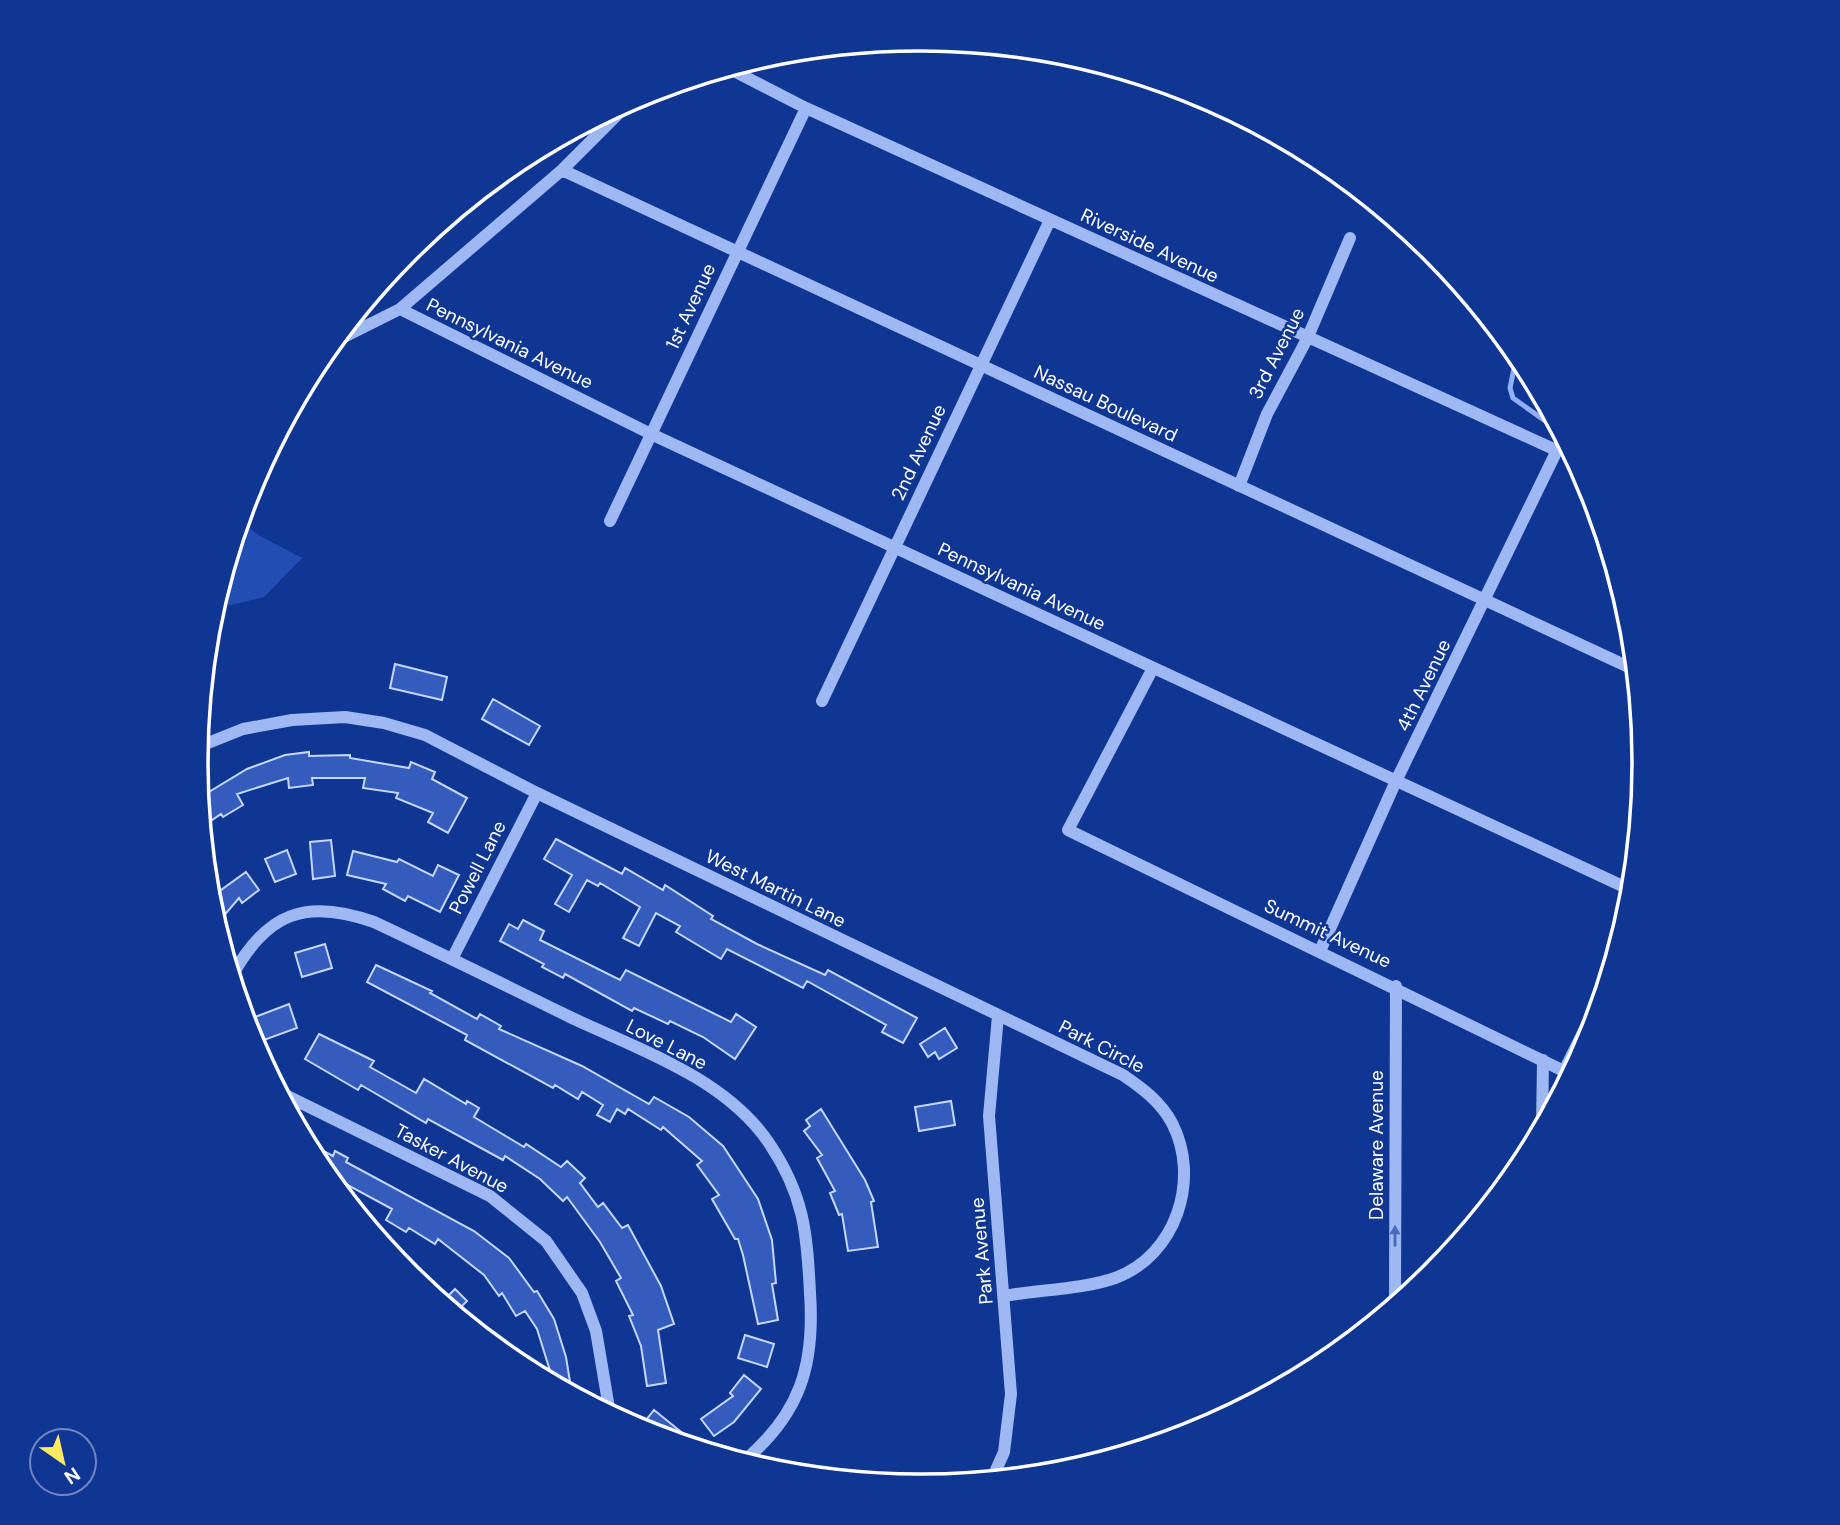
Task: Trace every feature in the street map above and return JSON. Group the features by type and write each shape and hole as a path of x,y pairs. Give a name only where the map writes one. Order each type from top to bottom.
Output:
{"street":[{"name":"Riverside Avenue","path":"740,74 806,108 1307,339 1558,451"},
{"name":"1st Avenue","path":"610,522 806,108"},
{"path":"352,333 400,309 562,170 610,122"},
{"name":"Nassau Boulevard","path":"562,170 1625,665"},
{"name":"2nd Avenue","path":"822,701 978,365 1050,220"},
{"name":"3rd Avenue","path":"1239,486 1267,414 1307,339 1350,238"},
{"name":"Pennsylvania Avenue","path":"400,309 651,434 1621,885"},
{"name":"4th Avenue","path":"1320,951 1396,781 1558,451"},
{"name":"Summit Avenue","path":"1153,668 1068,830 1396,986 1561,1070"},
{"name":"West Martin Lane","path":"209,743 243,729 292,720 345,717 384,723 425,735 537,793 998,1016"},
{"name":"Powell Lane","path":"452,959 537,793"},
{"name":"Love Lane","path":"238,965 251,944 265,931 289,916 317,909 343,912 374,922 452,959 699,1081 747,1116 768,1141 788,1176 804,1219 811,1301 810,1343 805,1375 792,1408 773,1434 752,1454"},
{"name":"Delaware Avenue","path":"1395,1292 1396,986"},
{"name":"Park Circle","path":"998,1016 1124,1075 1141,1088 1172,1122 1182,1145 1185,1169 1179,1207 1169,1232 1148,1257 1134,1268 1116,1278 1096,1283 1004,1296"},
{"name":"Park Avenue","path":"996,1470 1004,1452 1009,1419 1004,1296 989,1116 998,1016"},
{"path":"1542,1060 1542,1107"},
{"name":"Tasker Avenue","path":"293,1098 490,1196 546,1241 582,1293 596,1331 608,1402"}],"shaded area":[{"path":"248,527 302,558 264,597 226,606"}],"building":[{"path":"395,664 447,677 442,700 390,688"},
{"path":"493,699 540,726 529,745 482,719"},
{"path":"309,752 309,756 350,755 350,758 409,768 411,762 435,772 432,779 467,798 448,833 428,822 433,813 396,798 398,793 363,788 365,778 312,778 313,785 289,788 288,778 237,794 243,805 211,821 209,792 247,769 285,755"},
{"path":"556,839 622,874 625,868 663,890 665,885 713,916 711,919 757,944 825,975 828,970 917,1018 903,1043 882,1032 886,1025 807,981 803,988 727,949 721,959 676,932 680,926 656,913 639,946 623,938 640,907 600,883 598,886 587,880 569,912 555,904 572,875 544,859"},
{"path":"331,840 335,876 313,879 310,842"},
{"path":"287,850 296,874 275,882 265,859"},
{"path":"353,851 397,862 399,859 433,876 438,865 459,875 440,912 408,896 405,901 383,889 386,884 347,875"},
{"path":"246,872 259,890 242,903 239,898 225,914 221,890"},
{"path":"523,920 544,931 540,940 620,980 626,970 731,1022 736,1014 756,1027 735,1059 703,1037 670,1021 668,1024 634,1008 632,1011 565,974 563,978 542,967 544,964 500,941 509,924 518,929"},
{"path":"325,944 332,968 302,977 295,953"},
{"path":"376,965 432,991 430,993 477,1019 480,1014 501,1026 499,1029 582,1066 649,1104 654,1097 689,1117 723,1146 758,1199 772,1240 776,1283 772,1284 778,1320 758,1324 738,1239 735,1239 712,1199 719,1195 697,1165 702,1161 663,1127 661,1130 628,1109 625,1114 617,1109 610,1122 597,1115 603,1105 582,1092 578,1099 555,1085 553,1088 465,1040 467,1035 367,982"},
{"path":"289,1004 297,1028 264,1040 255,1017"},
{"path":"945,1028 957,1048 939,1059 935,1052 928,1057 920,1044"},
{"path":"319,1034 374,1061 370,1067 416,1093 424,1079 466,1104 467,1101 479,1108 474,1117 524,1147 526,1144 561,1167 567,1161 585,1178 580,1183 598,1207 603,1203 622,1228 628,1225 661,1286 674,1324 658,1330 666,1383 647,1386 641,1346 629,1316 633,1315 616,1281 621,1278 600,1242 567,1197 563,1201 540,1179 505,1156 503,1160 428,1119 426,1123 361,1085 358,1090 305,1059"},
{"path":"951,1101 955,1125 919,1131 915,1107"},
{"path":"821,1109 865,1180 874,1201 871,1202 878,1247 848,1251 842,1214 839,1215 830,1193 835,1191 817,1158 822,1155 804,1131 810,1126 806,1120"},
{"path":"324,1151 333,1156 335,1151 348,1158 346,1162 474,1231 509,1258 534,1292 537,1291 554,1319 566,1357 570,1382 550,1370 537,1329 525,1311 516,1316 502,1293 499,1296 484,1275 438,1239 435,1244 409,1228 406,1232 386,1220 392,1209 347,1184"},
{"path":"455,1289 467,1301 462,1306 448,1296"},
{"path":"745,1335 774,1344 767,1367 738,1358"},
{"path":"744,1375 761,1389 734,1422 714,1436 701,1419 733,1396 730,1393"},
{"path":"654,1410 682,1433 648,1420"}],"waterway":[{"path":"1514,370 1510,388 1513,398 1542,419"}]}
